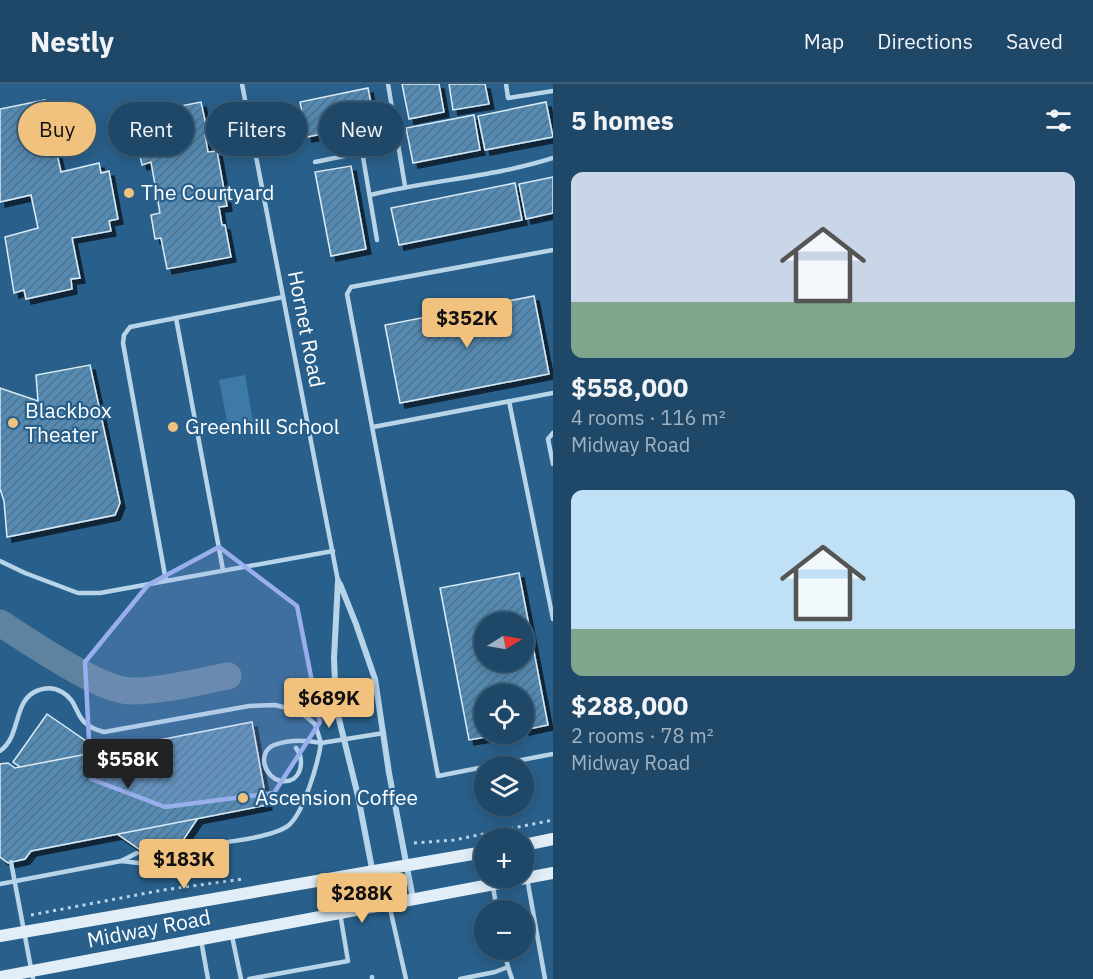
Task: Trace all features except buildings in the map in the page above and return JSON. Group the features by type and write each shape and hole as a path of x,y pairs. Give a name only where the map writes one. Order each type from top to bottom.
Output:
{"main road":[{"path":"534,843 553,839"},
{"name":"Midway Road","path":"0,936 474,854"},
{"name":"Midway Road","path":"534,877 553,873"},
{"name":"Midway Road","path":"0,977 33,975 201,939 474,888"}],"street":[{"name":"Hornet Road","path":"338,581 375,679 389,773 413,900"},
{"name":"Hornet Road","path":"338,581 334,658 336,707 358,796 373,873 384,905"}],"lane":[{"name":"Hornet Road","path":"242,84 338,581"},
{"path":"388,84 391,102"},
{"path":"506,84 508,98 553,91"},
{"path":"315,162 341,156"},
{"path":"363,156 377,240"},
{"path":"400,156 405,186"},
{"path":"370,195 405,186 468,177 553,158"},
{"path":"474,770 438,776 347,294 351,287 553,250"},
{"path":"166,581 123,343 124,334 130,327 283,297"},
{"path":"176,318 223,570"},
{"path":"373,427 553,393"},
{"path":"509,401 553,620"},
{"path":"553,433 548,439 553,464"},
{"path":"0,561 78,593 100,593 333,550"},
{"path":"0,751 10,737 25,699 41,689 51,688 68,696 84,723 104,732 249,706 275,705 298,711 315,724 321,743 319,759 298,815 288,826 275,832 205,846 180,845"},
{"path":"296,748 302,762 298,774 286,781 280,781 269,774 264,762 268,750 273,746 306,740 321,743 384,733"},
{"path":"534,758 553,754"},
{"path":"170,863 205,846"},
{"path":"0,884 121,861 137,853"},
{"path":"121,861 156,865"},
{"path":"11,862 33,975"},
{"path":"528,888 545,979"},
{"path":"384,905 406,979"},
{"path":"249,979 348,961 340,913"},
{"path":"232,933 241,979"},
{"path":"201,939 208,979"},
{"path":"506,960 512,979"},
{"path":"460,979 507,968"}],"path":[{"path":"414,843 454,840 553,820"},
{"path":"22,917 163,890 250,878"}],"highlighted area":[{"path":"219,547 297,606 320,722 274,793 165,807 91,779 85,662 148,585"}],"shaded area":[{"path":"245,375 253,422 228,426 219,380"}],"waterway":[{"path":"0,623 65,664 118,689 155,690 228,676"}],"place":[{"name":"The Courtyard","path":"129,193"},
{"name":"Blackbox Theater","path":"13,423"},
{"name":"Greenhill School","path":"173,427"},
{"name":"Ascension Coffee","path":"243,798"}]}
